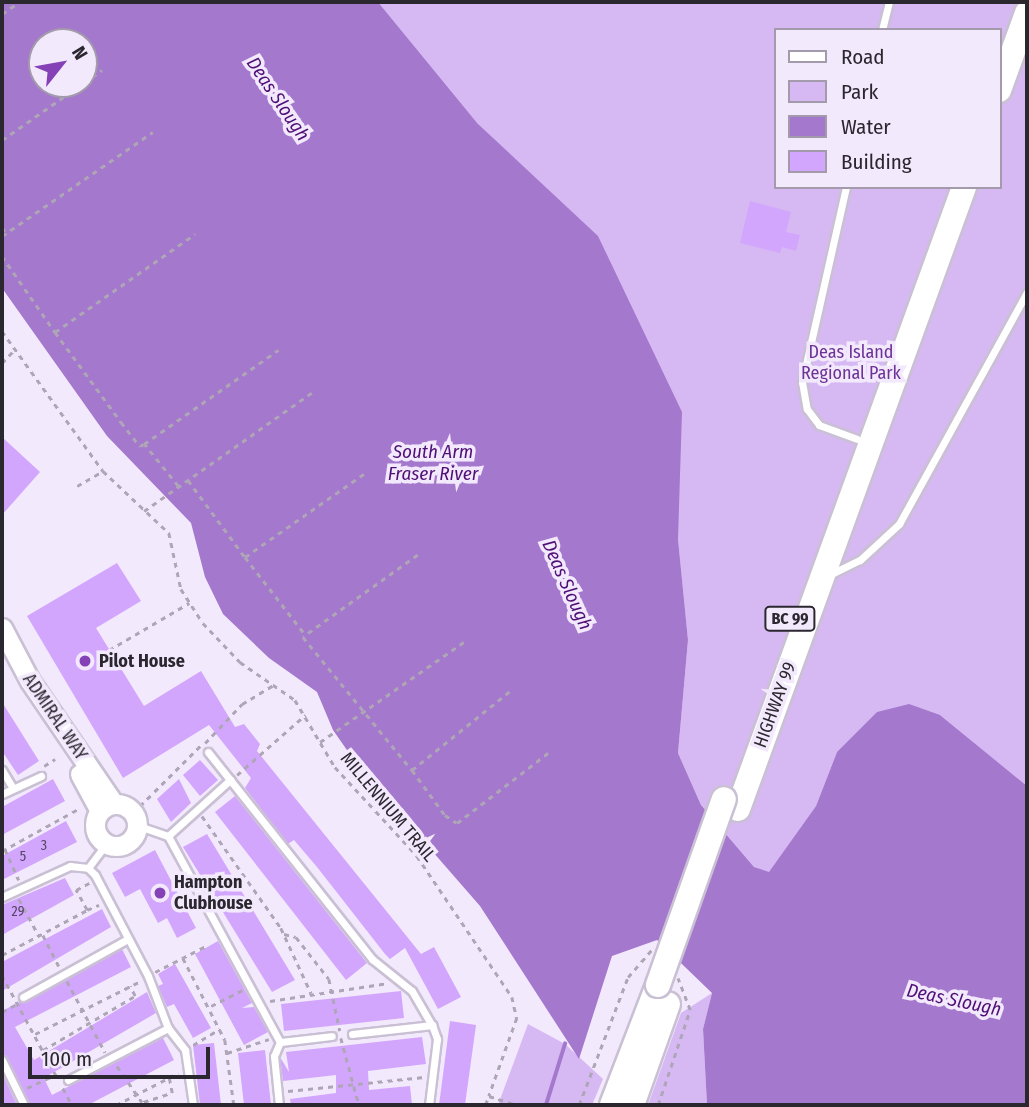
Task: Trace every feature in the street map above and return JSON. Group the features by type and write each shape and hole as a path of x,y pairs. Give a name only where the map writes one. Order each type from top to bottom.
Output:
{"highway":[{"path":"1001,41 1016,2"},
{"path":"1001,84 1027,13"},
{"name":"HIGHWAY 99","path":"632,1105 665,988 946,189"},
{"name":"HIGHWAY 99","path":"731,804 821,579 963,189"},
{"name":"HIGHWAY 99","path":"612,1105 665,988"}],"street":[{"name":"ADMIRAL WAY","path":"2,628 5,651 100,806"},
{"path":"100,806 132,812 136,825 126,842 107,843 95,829 100,806"}],"lane":[{"path":"882,28 889,2"},
{"path":"846,189 802,382 807,409 819,425 857,439"},
{"path":"821,579 860,560 899,524 1027,292"},
{"path":"208,752 372,958 399,978 423,1004 437,1039 429,1105"},
{"path":"2,770 13,788"},
{"path":"2,794 41,776"},
{"path":"168,836 230,780"},
{"path":"136,825 168,836 279,1040 274,1056 279,1105"},
{"path":"88,868 107,843"},
{"path":"2,897 71,866 88,868 97,879 148,976 168,1028 185,1050 193,1105"},
{"path":"23,997 127,940"},
{"path":"352,1034 432,1025"},
{"path":"68,1080 168,1028"},
{"path":"279,1040 332,1036"},
{"path":"2,1060 24,1105"}],"path":[{"path":"2,14 19,2"},
{"path":"98,73 102,70"},
{"path":"2,141 62,98"},
{"path":"2,236 153,132"},
{"path":"2,227 6,233"},
{"path":"55,332 195,234"},
{"path":"2,256 140,446 278,350"},
{"name":"MILLENNIUM TRAIL","path":"2,331 103,471 172,539 181,589 189,603 232,654 295,700 320,742 417,856 512,997 517,1018 485,1105"},
{"path":"2,363 15,349"},
{"path":"144,511 313,392"},
{"path":"144,444 178,486"},
{"path":"77,486 103,471"},
{"path":"245,558 368,471"},
{"path":"188,480 362,711 412,770 445,816 457,823 548,753"},
{"path":"305,635 418,555"},
{"path":"109,650 189,603"},
{"path":"320,742 464,642"},
{"path":"412,770 509,691"},
{"path":"230,780 305,715"},
{"path":"41,776 55,759"},
{"path":"100,806 3,850 41,935 111,1058 142,1102"},
{"path":"197,811 284,934 311,993"},
{"path":"87,911 76,890 97,879"},
{"path":"2,955 108,900"},
{"path":"284,934 296,937 334,990 359,1105"},
{"path":"35,1034 208,945"},
{"path":"183,958 211,1006 220,1029 227,1053 234,1105"},
{"path":"2,975 15,1005 35,1034 72,1105"},
{"path":"261,1006 282,996 399,978"},
{"path":"43,1051 135,996 130,986"},
{"path":"211,1006 250,986"},
{"path":"114,995 119,1004"},
{"path":"2,1012 15,1005"},
{"path":"185,1050 220,1029"},
{"path":"227,1053 279,1040"},
{"path":"116,1105 187,1069"},
{"path":"19,1093 55,1075"},
{"path":"135,1105 172,1093 169,1078"},
{"path":"278,1093 433,1078"},
{"path":"489,1096 516,1105"}],"green space":[{"name":"Deas Island Regional Park","path":"378,2 1027,2 1027,786 940,715 837,752 816,806 769,873 754,867 701,805 678,753 688,640 678,539 478,124"},
{"path":"712,993 703,1029 707,1105 648,1105 681,1013"},
{"path":"528,1024 565,1044 603,1079 592,1105 498,1105"}],"water":[{"name":"South Arm Fraser River","path":"2,2 378,2 478,124 598,236 682,412 678,539 688,640 678,753 701,805 754,867 769,872 816,806 837,752 877,712 909,704 940,715 1027,786 1027,1105 707,1105 703,1029 712,993 657,940 612,956 579,1059 480,906 358,766 333,730 317,692 269,658 223,614 205,577 191,523 107,436 2,288"}],"building":[{"path":"750,201 791,212 786,232 800,235 796,251 782,247 780,253 740,243"},
{"path":"2,437 40,472 2,515"},
{"name":"Pilot House","path":"117,563 141,601 96,628 144,706 201,671 235,727 244,724 260,744 257,751 421,954 434,947 461,997 438,1009 405,948 390,959 385,954 294,840 288,844 245,788 251,778 209,725 123,778 27,616"},
{"path":"2,702 39,761 18,775 2,751"},
{"path":"200,760 218,780 200,796 183,775"},
{"path":"53,779 65,801 2,835 2,807"},
{"path":"179,779 191,803 171,822 157,799"},
{"path":"235,796 367,963 346,980 215,812"},
{"path":"66,821 77,842 2,880 2,856"},
{"path":"207,834 295,980 272,992 183,847"},
{"name":"Hampton Clubhouse","path":"155,850 196,928 177,938 167,918 158,923 140,889 125,897 112,873"},
{"path":"65,878 74,895 2,935 2,905"},
{"path":"102,909 111,927 2,991 2,962"},
{"path":"218,941 252,1003 242,1008 254,1007 268,1032 244,1045 195,954"},
{"path":"122,949 131,967 15,1027 34,1060 147,992 156,1013 44,1078 52,1095 163,1038 174,1060 88,1105 30,1105 2,1054 2,1011"},
{"path":"175,964 211,1028 193,1038 174,1004 167,1007 158,986 163,984 158,974"},
{"path":"401,991 404,1018 284,1031 281,1004"},
{"path":"450,1021 476,1025 465,1105 439,1105"},
{"path":"422,1037 426,1064 368,1071 369,1090 410,1086 412,1105 291,1105 290,1099 336,1093 336,1075 283,1081 280,1057 289,1072 286,1052"},
{"path":"214,1043 221,1105 200,1105 193,1045"},
{"path":"265,1050 271,1105 244,1105 238,1053"},
{"path":"2,1073 17,1105 2,1105"}],"waterway":[{"path":"546,1105 565,1044"}],"place":[{"name":"Pilot House","path":"85,661"},
{"name":"Hampton Clubhouse","path":"160,893"}],"water label":[{"name":"Deas Slough","path":"278,99"},
{"name":"Deas Slough","path":"567,585"},
{"name":"Deas Slough","path":"954,1000"}]}
